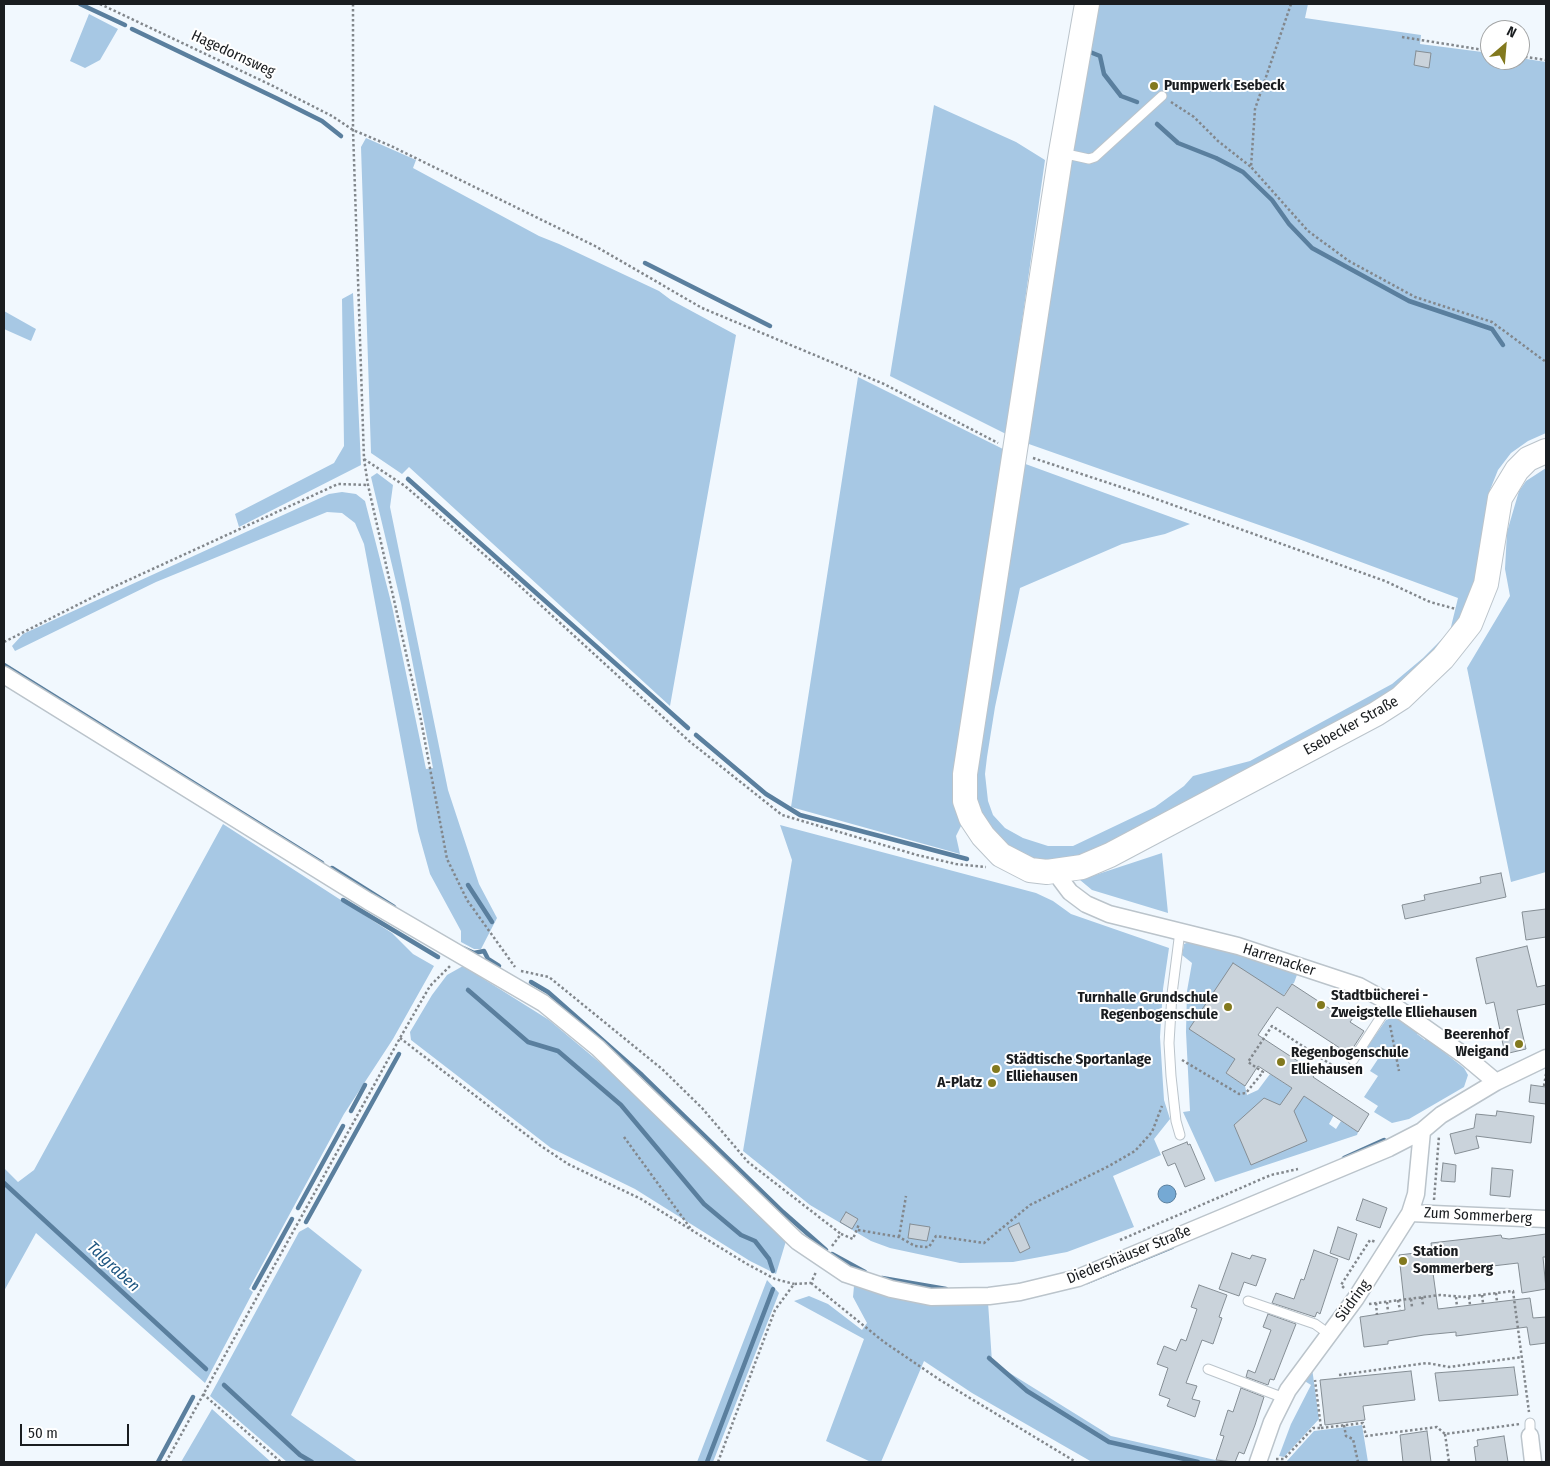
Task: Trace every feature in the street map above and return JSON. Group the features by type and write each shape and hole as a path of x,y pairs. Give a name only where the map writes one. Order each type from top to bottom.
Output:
{"street":[{"path":"1001,855 984,836 972,818 966,801 965,774 1061,152 1087,4"},
{"name":"Esebecker Straße","path":"1001,855 1030,870 1058,871 1082,867 1110,855 1389,706 1421,681 1444,658 1475,615 1486,584 1500,498 1517,470 1528,460 1546,451"},
{"name":"Diedershäuser Straße","path":"4,674 368,901 512,984 560,1016 598,1048 797,1241 822,1260 846,1274 868,1282 932,1297 989,1296 1020,1292 1078,1278 1328,1173 1422,1131 1440,1115 1496,1082 1546,1058"},
{"name":"Harrenacker","path":"1058,871 1061,880 1070,892 1086,904 1109,914 1238,946 1358,986 1390,1003 1464,1056 1496,1082"},
{"name":"Südring","path":"1259,1460 1272,1422 1284,1398 1312,1356 1356,1298 1410,1213 1416,1194 1422,1131"},
{"name":"Zum Sommerberg","path":"1410,1213 1546,1219"},
{"path":"1530,1430 1533,1462"}],"lane":[{"path":"1061,152 1088,159 1095,157 1162,96"},
{"path":"1180,931 1172,994 1170,1053 1180,1135"},
{"path":"1353,1060 1390,1003"},
{"path":"1248,1301 1315,1324 1329,1334"},
{"path":"1208,1369 1284,1398"}],"path":[{"name":"Hagedornsweg","path":"100,4 271,85 332,116 353,130 391,146 595,246 702,308 884,384 1014,452 1145,495 1366,574 1430,602 1475,615"},
{"path":"353,4 353,130 364,459 368,485 420,715 441,837 447,860 467,900 517,971 549,977 662,1070 702,1108 748,1162 841,1234 854,1239 858,1230 858,1224"},
{"path":"1251,167 1255,109 1291,4"},
{"path":"1402,37 1480,49"},
{"path":"1530,58 1546,60"},
{"path":"1162,96 1194,117 1218,141 1251,167 1308,231 1349,261 1415,297 1492,322 1546,362"},
{"path":"364,459 405,486 511,578 689,741 782,814 917,855 956,864 986,868 1001,855"},
{"path":"4,642 109,589 338,484 368,485"},
{"path":"166,1462 430,986 459,955"},
{"path":"1390,1003 1388,1019 1399,1071"},
{"path":"1170,1053 1239,1094 1249,1091 1263,1072 1248,1062 1272,1026 1344,1073 1353,1060"},
{"path":"400,1038 568,1164 641,1199 747,1264 776,1279 794,1284 811,1283 884,1342 940,1380 1076,1462"},
{"path":"1544,1086 1546,1070"},
{"path":"858,1230 899,1237 916,1246 929,1246 936,1236 984,1243 1030,1205 1128,1157 1152,1132 1163,1104 1174,1098"},
{"path":"1434,1214 1440,1115"},
{"path":"624,1137 692,1230"},
{"path":"1120,1240 1271,1175 1315,1167 1328,1173"},
{"path":"899,1237 906,1196"},
{"path":"838,1238 841,1234"},
{"path":"811,1283 822,1260"},
{"path":"718,1462 775,1310 794,1284"},
{"path":"1356,1298 1368,1304 1440,1295 1469,1297 1513,1291 1530,1430 1445,1434"},
{"path":"1496,1293 1497,1302"},
{"path":"1482,1295 1483,1303"},
{"path":"1422,1297 1423,1305"},
{"path":"1456,1297 1457,1307"},
{"path":"1469,1297 1470,1305"},
{"path":"1411,1299 1412,1306"},
{"path":"1398,1300 1400,1310"},
{"path":"1387,1302 1388,1312"},
{"path":"1376,1303 1377,1315"},
{"path":"1312,1356 1321,1428"},
{"path":"1339,1375 1426,1363 1449,1367 1522,1357"},
{"path":"203,1394 281,1462"},
{"path":"1259,1460 1284,1459 1313,1428 1363,1423 1366,1436 1438,1427 1445,1434 1449,1462"},
{"path":"1344,1425 1346,1436 1353,1439 1358,1462"}],"shaded area":[{"path":"1092,4 1308,4 1305,18 1421,35 1420,44 1480,52 1480,70 1530,70 1530,60 1546,62 1546,433 1528,441 1511,453 1498,470 1490,490 1473,603 1462,623 1400,690 1103,851 1042,864 992,837 972,792 1020,462 1190,524 1165,534 1122,544 1020,588 995,707 985,774 988,801 993,815 1005,828 1023,838 1048,846 1073,846 1155,807 1184,786 1193,776 1250,761 1392,684 1423,658 1450,631 1458,598 1296,538 1026,443"},
{"path":"89,14 118,29 100,60 85,68 70,61"},
{"path":"934,105 1016,142 1045,160 1006,434 890,376"},
{"path":"366,138 416,160 413,168 539,236 659,291 671,300 736,335 670,706 409,467 402,474 371,453 361,147"},
{"path":"353,293 361,465 239,527 235,514 334,463 344,446 342,299"},
{"path":"4,311 36,329 31,341 4,329"},
{"path":"858,377 1009,452 964,820 956,836 960,854 791,807"},
{"path":"1546,468 1546,872 1511,882 1467,668 1510,596 1505,569 1507,532 1519,491 1526,481"},
{"path":"377,473 393,485 390,507 448,790 479,884 497,918 481,949 474,949 461,942 461,931 430,874 418,831 364,544 355,523 342,513 327,512 156,582 15,651 12,646 23,634 329,494 342,492 356,494 365,501 392,606 426,769 433,768 401,603 371,477"},
{"path":"223,824 392,933 413,954 434,966 393,1039 344,1114 249,1289 253,1292 205,1383 36,1233 4,1291 4,1168 18,1182 34,1170"},
{"name":"Städtische Sportanlage Elliehausen","path":"780,825 1036,893 1053,901 1071,914 1169,948 1163,989 1160,1037 1164,1100 1170,1119 1154,1139 1161,1155 1113,1176 1134,1227 1067,1252 1013,1262 960,1263 890,1248 871,1241 810,1205 743,1151 792,860"},
{"path":"1162,853 1168,913 1092,890 1080,880"},
{"path":"1194,940 1298,972 1294,983 1226,1073 1245,1086 1247,1095 1258,1090 1270,1074 1334,1115 1329,1124 1336,1129 1341,1121 1358,1132 1357,1135 1215,1182 1183,1112 1190,1111 1186,1032 1187,991 1192,963 1182,955 1184,944"},
{"path":"463,966 549,1020 617,1077 786,1241 776,1274 750,1261 635,1189 551,1148 411,1040 410,1032 432,995 447,975"},
{"path":"1397,1016 1418,1032 1417,1034 1425,1040 1426,1038 1464,1068 1468,1075 1464,1087 1409,1119 1392,1123 1374,1112 1378,1106 1364,1097 1378,1076 1370,1071 1378,1059 1365,1050 1386,1020"},
{"path":"1167,1185 1173,1188 1176,1194 1173,1200 1167,1203 1161,1200 1158,1194 1161,1188"},
{"path":"308,1227 362,1270 291,1415 358,1462 287,1462 210,1396 299,1232"},
{"path":"767,1280 779,1293 713,1462 697,1462"},
{"path":"854,1286 934,1302 988,1302 992,1362 1111,1436 1224,1462 1092,1462 972,1393 924,1361 881,1462 871,1462 826,1441 864,1339 794,1301 809,1296 828,1304 862,1330 867,1323 853,1297"},
{"path":"1312,1368 1319,1419 1284,1457 1279,1456 1291,1424 1311,1385 1303,1380"},
{"path":"212,1409 252,1445 271,1462 181,1462"},
{"path":"1362,1425 1368,1462 1286,1462 1314,1431"}],"building":[{"path":"1416,51 1431,53 1429,68 1414,65"},
{"path":"1501,873 1506,897 1405,919 1402,905 1425,900 1424,895 1481,883 1480,877"},
{"path":"1546,909 1546,937 1526,940 1522,912"},
{"path":"1527,946 1537,987 1546,985 1546,1004 1517,1010 1526,1049 1505,1054 1494,1002 1486,1004 1476,958"},
{"path":"1233,963 1284,996 1292,984 1341,1016 1344,1012 1353,1018 1350,1022 1364,1031 1349,1054 1277,1007 1258,1035 1316,1073 1313,1077 1369,1114 1358,1132 1304,1096 1294,1111 1307,1141 1251,1165 1234,1125 1264,1098 1280,1105 1292,1088 1258,1066 1245,1086 1226,1073 1235,1059 1189,1029"},
{"path":"1531,1085 1546,1087 1546,1104 1529,1102"},
{"path":"1497,1111 1534,1116 1531,1143 1476,1136 1479,1148 1455,1154 1450,1134 1474,1128 1476,1114 1496,1116"},
{"path":"1187,1142 1188,1145 1190,1144 1205,1179 1185,1187 1175,1163 1168,1166 1162,1152"},
{"path":"1443,1163 1456,1165 1455,1182 1441,1181"},
{"path":"1492,1168 1513,1170 1510,1197 1490,1195"},
{"path":"1363,1199 1387,1208 1380,1228 1356,1220"},
{"path":"846,1212 858,1219 852,1229 840,1222"},
{"path":"1019,1223 1030,1248 1020,1253 1008,1228"},
{"path":"910,1224 930,1227 927,1241 908,1238"},
{"path":"1338,1227 1357,1234 1349,1260 1330,1253"},
{"path":"1546,1234 1546,1257 1543,1257 1546,1289 1522,1293 1518,1263 1433,1273 1438,1309 1530,1298 1533,1318 1546,1317 1546,1343 1530,1345 1527,1327 1456,1336 1456,1332 1424,1335 1388,1341 1388,1344 1364,1347 1360,1317 1405,1310 1399,1255 1432,1251 1431,1243 1501,1235 1502,1238 1509,1239"},
{"path":"1314,1250 1338,1259 1320,1314 1317,1312 1315,1317 1272,1303 1276,1293 1294,1299 1301,1279 1304,1280"},
{"path":"1232,1253 1250,1259 1252,1255 1266,1259 1256,1286 1244,1282 1239,1296 1219,1289"},
{"path":"1199,1285 1227,1295 1219,1317 1222,1318 1213,1344 1202,1340 1186,1383 1197,1386 1192,1399 1200,1401 1195,1417 1167,1406 1170,1399 1159,1395 1168,1368 1157,1364 1164,1346 1176,1351 1181,1339 1186,1341 1197,1309 1191,1307"},
{"path":"1268,1314 1296,1324 1274,1380 1270,1379 1268,1385 1246,1377 1248,1370 1255,1373 1271,1330 1263,1327"},
{"path":"1514,1367 1518,1395 1439,1401 1435,1373"},
{"path":"1411,1371 1415,1400 1363,1406 1365,1420 1325,1425 1320,1380"},
{"path":"1241,1388 1264,1397 1255,1425 1244,1454 1239,1452 1235,1462 1216,1460 1224,1436 1220,1435 1228,1410 1233,1412"},
{"path":"1427,1431 1431,1462 1403,1462 1400,1435"},
{"path":"1504,1436 1508,1462 1476,1462 1474,1447 1478,1446 1477,1440"}],"waterway":[{"path":"80,4 125,25"},
{"path":"132,29 322,121 341,136"},
{"path":"1090,52 1100,56 1104,74 1121,96 1137,102"},
{"path":"1157,124 1178,143 1216,158 1243,172 1272,200 1289,224 1312,248 1409,301 1492,329 1503,345"},
{"path":"645,263 770,326"},
{"path":"408,479 688,728"},
{"path":"4,665 322,863"},
{"path":"696,735 766,794 800,815 967,859"},
{"path":"332,868 394,907"},
{"path":"468,885 492,922"},
{"path":"343,900 438,957"},
{"path":"463,948 474,953 484,951 488,959 499,966"},
{"path":"531,982 548,992 642,1075 783,1212 826,1250"},
{"path":"468,990 528,1042 558,1051 621,1105 704,1204 741,1235 755,1241 769,1259 773,1271"},
{"path":"306,1222 399,1054"},
{"path":"351,1111 365,1085"},
{"path":"298,1208 343,1126"},
{"path":"1344,1158 1384,1140"},
{"name":"Talgraben","path":"4,1183 206,1369"},
{"path":"254,1288 292,1219"},
{"path":"1087,1282 1172,1247"},
{"path":"832,1254 865,1272"},
{"path":"882,1278 946,1289"},
{"path":"707,1462 773,1289"},
{"path":"989,1358 1027,1391 1109,1442 1198,1462"},
{"name":"Talgraben","path":"224,1385 300,1455 312,1462"},
{"path":"158,1462 193,1397"}],"place":[{"name":"Pumpwerk Esebeck","path":"1154,86"},
{"name":"Stadtbücherei - Zweigstelle Elliehausen","path":"1321,1005"},
{"name":"Turnhalle Grundschule Regenbogenschule","path":"1228,1007"},
{"name":"Beerenhof Weigand","path":"1519,1044"},
{"name":"Regenbogenschule Elliehausen","path":"1281,1062"},
{"name":"Städtische Sportanlage Elliehausen","path":"996,1069"},
{"name":"A-Platz","path":"992,1083"},
{"name":"Station Sommerberg","path":"1403,1261"}]}
